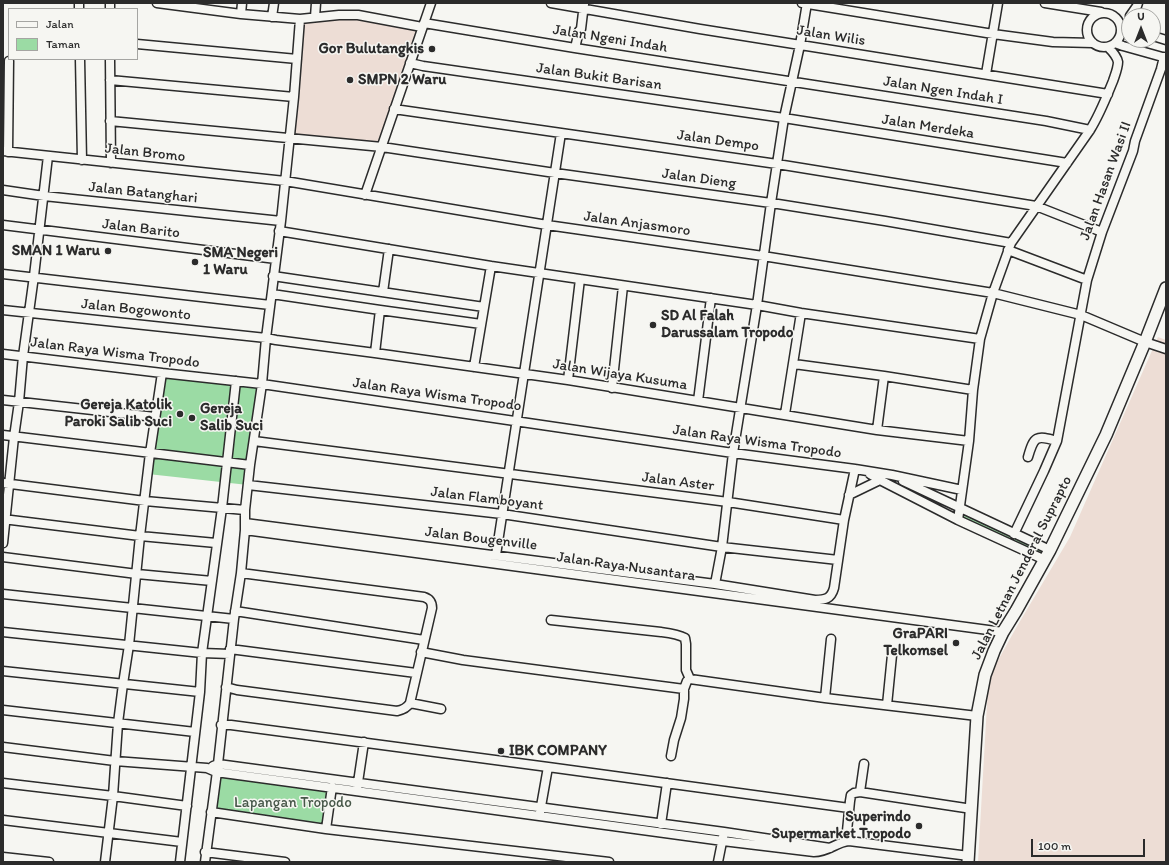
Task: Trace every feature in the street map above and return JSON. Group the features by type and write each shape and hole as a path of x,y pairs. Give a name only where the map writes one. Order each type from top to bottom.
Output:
{"main road":[{"name":"Jalan Letnan Jenderal Suprapto","path":"968,859 977,716 985,675 1003,632 1048,555 1106,435 1166,288"}],"street":[{"name":"Jalan Ngeni Indah","path":"157,3 241,14 300,19 339,15 358,15 792,82"},
{"path":"241,14 242,3"},
{"path":"272,17 274,3"},
{"path":"315,17 316,3"},
{"path":"365,195 430,3"},
{"name":"Jalan Wilis","path":"551,3 584,6 700,29 1108,94"},
{"path":"715,584 722,547 733,453 757,305 784,118 800,45 805,3 993,34 1053,42 1093,43"},
{"path":"986,74 998,3"},
{"path":"1045,3 1112,14 1121,23"},
{"path":"575,48 579,31 581,31 584,6"},
{"path":"1101,12 1095,14 1091,18 1086,28 1089,38 1093,43 1097,46 1108,47 1115,43 1121,32"},
{"path":"205,862 234,615 241,573 246,526 243,510 248,485 262,384 273,276 281,221 294,97 300,19"},
{"path":"1115,43 1165,58"},
{"path":"138,44 297,59"},
{"path":"958,520 969,441 973,390 980,339 989,292 1010,246 1036,206 1090,130 1098,116 1108,94 1118,62 1115,55 1108,47"},
{"name":"Jalan Hasan Wasi II","path":"1014,534 1057,441 1087,280 1102,232 1133,151 1135,141 1165,58"},
{"path":"80,60 82,160"},
{"path":"110,60 111,163"},
{"path":"6,151 9,61"},
{"name":"Jalan Bukit Barisan","path":"410,63 784,118"},
{"path":"110,80 294,97"},
{"name":"Jalan Ngen Indah I","path":"792,82 1046,121 1090,130"},
{"name":"Jalan Dempo","path":"394,109 777,164 1036,206 1102,232"},
{"name":"Jalan Merdeka","path":"784,118 1067,163"},
{"name":"Jalan Dieng","path":"110,121 382,147 771,203 885,221 1010,246 1087,280"},
{"path":"496,555 561,132"},
{"name":"Jalan Bromo","path":"6,151 285,181"},
{"path":"3,543 6,484 19,402 23,356 48,156"},
{"name":"Jalan Anjasmoro","path":"285,181 546,226 763,256 989,292 1081,315 1145,342 1166,349"},
{"name":"Jalan Batanghari","path":"3,190 43,196 281,221"},
{"name":"Jalan Barito","path":"3,225 276,259"},
{"path":"279,231 491,266 757,305 801,314 980,339"},
{"path":"383,292 389,249"},
{"path":"474,367 491,266"},
{"path":"3,274 34,276 270,305"},
{"path":"273,276 484,307"},
{"path":"568,380 580,279"},
{"path":"612,388 623,286"},
{"path":"272,294 481,324"},
{"path":"698,401 711,298"},
{"name":"Jalan Bogowonto","path":"3,310 266,338"},
{"path":"376,352 380,310"},
{"path":"785,414 801,314"},
{"name":"Jalan Wijaya Kusuma","path":"266,338 376,352 568,380 877,430 969,441"},
{"name":"Jalan Raya Wisma Tropodo","path":"3,354 262,384 892,475"},
{"path":"794,364 973,390"},
{"path":"105,862 113,796 118,723 129,645 150,453 162,373"},
{"path":"877,430 884,376"},
{"path":"180,862 200,692 202,653 222,508 236,381"},
{"path":"3,400 155,417"},
{"path":"3,435 250,465"},
{"path":"1028,457 1030,448 1035,439 1044,437 1057,441"},
{"name":"Jalan Aster","path":"254,441 728,502 844,520"},
{"path":"838,560 844,520 855,469"},
{"path":"866,471 880,480 958,520 1048,555"},
{"path":"892,475 1014,534 1048,555"},
{"path":"892,475 962,490"},
{"path":"849,495 880,480"},
{"path":"6,484 145,501 243,510"},
{"name":"Jalan Flamboyant","path":"248,485 502,514 722,547 838,560"},
{"path":"5,519 216,544"},
{"name":"Jalan Bougenville","path":"246,526 496,555 715,584 814,600 823,600 832,594 838,560"},
{"name":"Jalan Raya Nusantara","path":"246,526 1003,632"},
{"path":"3,557 136,574 212,581"},
{"path":"226,687 237,690 397,711 403,710 410,703 432,608 432,604 427,598 241,573"},
{"path":"3,594 207,616 234,615 424,640"},
{"path":"551,620 661,632 683,636 686,644 686,670 690,679"},
{"path":"3,632 202,653 230,652 416,673"},
{"path":"825,698 831,639"},
{"path":"421,652 463,660 684,689"},
{"path":"886,705 892,655"},
{"path":"3,671 200,692"},
{"path":"671,756 681,718 684,689 687,681 690,679"},
{"path":"690,679 825,698 977,716"},
{"path":"410,703 441,709"},
{"path":"3,710 195,732"},
{"path":"222,725 364,742 849,808"},
{"path":"357,787 364,742"},
{"path":"3,747 115,761 217,768 540,812 723,841 814,852 824,851 846,841 854,841 968,859"},
{"path":"860,792 864,764"},
{"path":"540,812 548,767"},
{"path":"217,768 332,787 357,787"},
{"path":"661,824 667,783"},
{"path":"3,784 187,806"},
{"path":"326,828 332,787"},
{"path":"846,841 849,808 852,794 854,792 972,809"},
{"path":"211,812 326,828 609,862"},
{"path":"540,812 661,824 830,848"},
{"path":"3,820 182,842"},
{"path":"718,862 724,832"},
{"path":"205,852 285,862"},
{"path":"3,857 49,862"}],"shaded area":[{"name":"SMPN 2 Waru","path":"342,15 424,30 380,146 290,138 302,20"},
{"path":"1158,337 1166,340 1166,862 978,862 988,687 996,664 1070,537"}],"green space":[{"path":"162,373 262,384 248,485 148,474"},
{"path":"959,509 1049,550 1044,558 959,521"},
{"name":"Lapangan Tropodo","path":"216,772 332,787 326,829 211,812"}],"place":[{"name":"Gor Bulutangkis","path":"432,49"},
{"name":"SMPN 2 Waru","path":"350,80"},
{"name":"SMAN 1 Waru","path":"108,251"},
{"name":"SMA Negeri 1 Waru","path":"195,262"},
{"name":"SD Al Falah Darussalam Tropodo","path":"653,325"},
{"name":"Gereja Katolik Paroki Salib Suci","path":"180,414"},
{"name":"Gereja Salib Suci","path":"192,418"},
{"name":"GraPARI Telkomsel","path":"956,643"},
{"name":"IBK COMPANY","path":"501,751"},
{"name":"Superindo Supermarket Tropodo","path":"919,826"}]}
